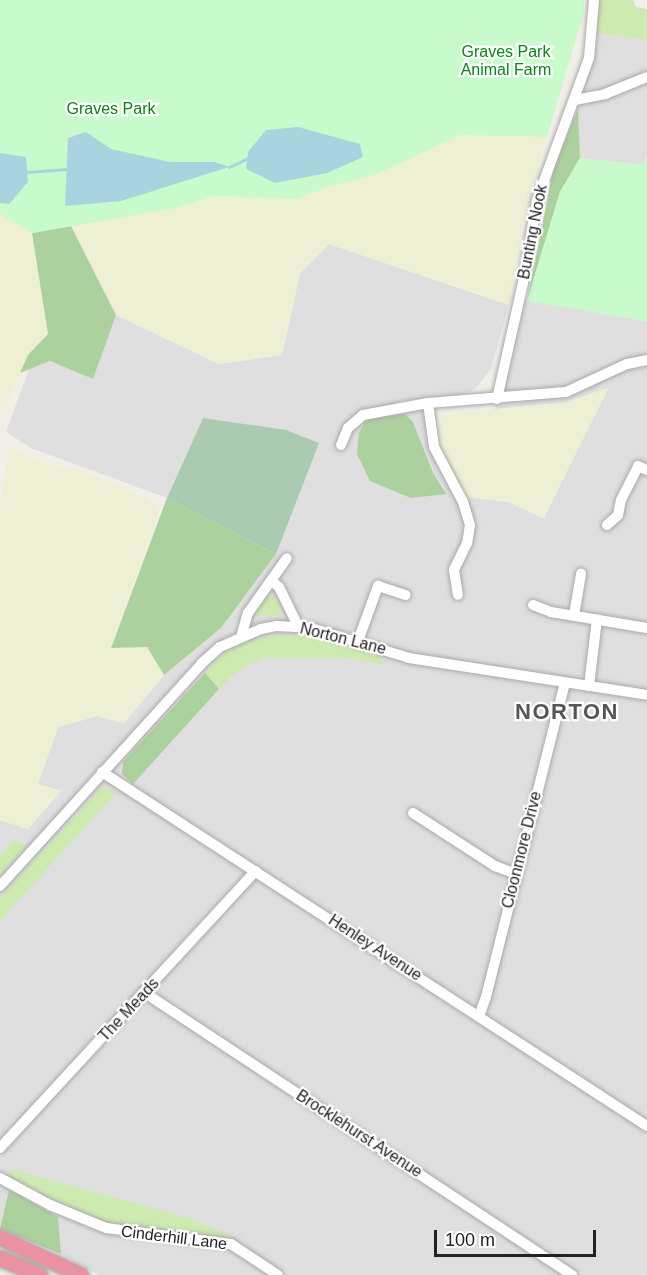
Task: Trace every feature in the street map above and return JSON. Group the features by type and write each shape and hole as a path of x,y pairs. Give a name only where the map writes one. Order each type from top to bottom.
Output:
{"highway":[{"path":"0,1237 81,1275"},
{"path":"0,1258 40,1275"}],"street":[{"name":"Bunting Nook","path":"497,399 523,283 537,200 552,153 575,100 589,57 594,0"},
{"path":"575,100 604,94 647,77"},
{"path":"341,445 348,428 363,415 428,403 566,392 627,364 647,360"},
{"path":"428,403 434,447 452,486 463,502 470,525 467,543 454,570 458,594"},
{"path":"607,525 618,515 621,500 638,466 647,470"},
{"path":"241,636 248,613 287,558"},
{"path":"574,615 581,574"},
{"path":"272,581 279,586 298,626"},
{"path":"358,641 378,586 406,595"},
{"path":"533,605 551,612 647,628"},
{"path":"589,686 597,619"},
{"name":"Norton Lane","path":"0,886 202,663 220,647 261,629 298,626 358,641 409,658 647,695"},
{"name":"Cloonmore Drive","path":"479,1016 486,998 565,683"},
{"name":"Henley Avenue","path":"102,772 647,1126"},
{"path":"413,813 495,866 516,874"},
{"name":"The Meads","path":"0,1148 256,871"},
{"name":"Brocklehurst Avenue","path":"145,993 572,1275"},
{"name":"Cinderhill Lane","path":"0,1178 50,1205 106,1228 231,1244 278,1275"}],"shaded area":[{"path":"596,33 647,40 647,154 644,165 580,158 578,109"},
{"path":"329,244 509,305 491,369 476,388 465,394 427,398 434,447 467,497 508,502 543,518 608,389 562,403 495,409 519,299 647,321 647,1275 98,1275 61,1254 0,1228 0,820 28,829 61,791 38,784 58,727 97,716 124,723 164,675 221,628 276,554 203,418 167,498 31,448 6,432 29,369 50,361 93,378 116,315 219,364 282,355 300,273"}],"green space":[{"name":"Graves Park","path":"0,0 584,0 584,12 547,137 461,135 377,174 328,187 295,199 215,196 176,208 32,233 0,214"},
{"path":"599,0 633,0 636,7 647,9 647,40 596,33"},
{"path":"578,109 580,158 560,192 527,301 554,166"},
{"path":"461,135 547,137 522,226 509,305 329,244 300,273 282,355 219,364 116,315 71,226 176,208 215,196 295,199 328,187 377,174"},
{"path":"647,154 647,321 527,301 560,192 580,158 644,165"},
{"path":"0,214 32,233 48,334 28,355 5,409 0,411"},
{"path":"71,226 116,315 93,379 50,361 20,373 28,355 48,334 32,233"},
{"path":"608,388 544,518 508,502 466,497 444,459 438,428 443,416 463,412 562,403"},
{"path":"405,414 413,422 433,473 446,494 411,498 370,481 357,454 359,433 365,422 373,417"},
{"path":"203,418 286,430 319,443 276,554 167,498"},
{"path":"9,448 48,464 82,470 148,499 159,512 111,647 147,647 164,675 124,723 97,716 58,727 38,784 61,791 28,829 0,820 0,505"},
{"path":"167,498 276,554 221,628 164,675 147,647 111,648"},
{"path":"272,594 279,606 280,615 252,617 263,599"},
{"path":"280,635 311,636 379,656 383,664 348,658 263,658 236,672 219,689 205,673 224,653 249,640"},
{"path":"205,673 219,689 133,784 122,774 123,762"},
{"path":"103,786 116,793 0,921 0,898"},
{"path":"14,840 27,845 0,875 0,856"},
{"path":"10,1169 190,1218 229,1235 227,1239 117,1225 83,1214 7,1176"},
{"path":"9,1190 58,1217 61,1254 0,1229"}],"water":[{"path":"298,127 360,144 363,157 327,173 275,183 246,169 248,152 266,130"},
{"path":"86,132 111,149 170,162 215,162 229,167 121,201 65,206 68,138"},
{"path":"0,153 26,157 28,182 9,204 0,203"}],"waterway":[{"path":"229,167 248,158"},
{"path":"27,172 67,169"}],"district":[{"name":"NORTON","path":"567,712"}],"park label":[{"name":"Graves Park Animal Farm","path":"506,61"}]}
